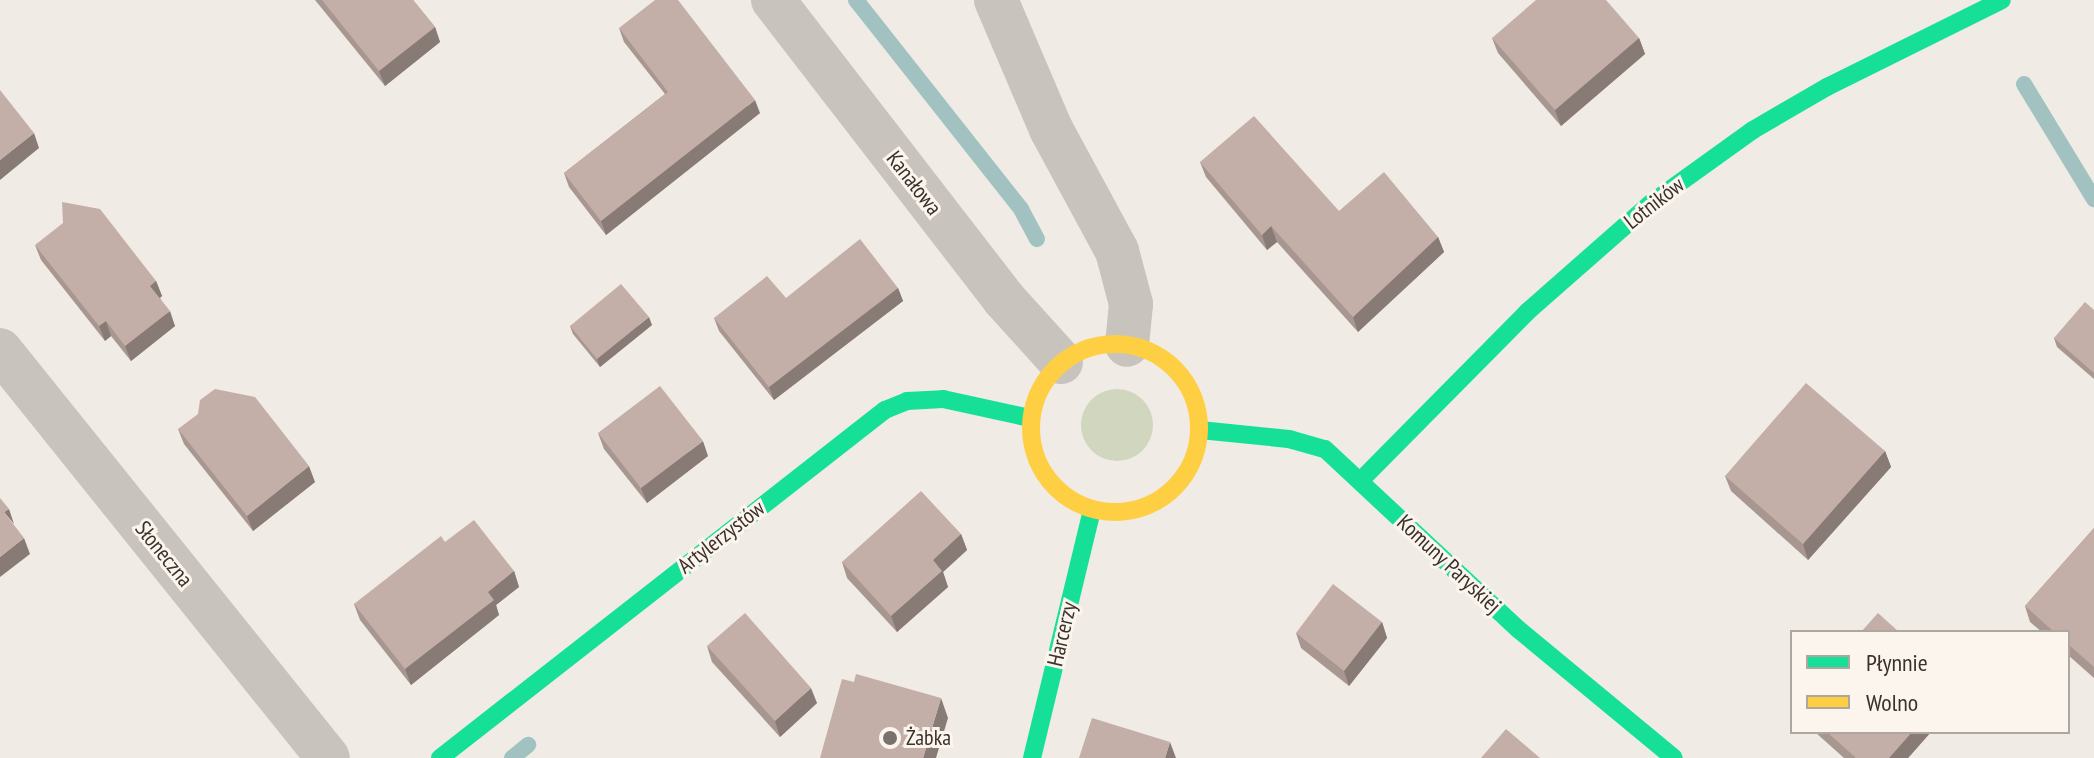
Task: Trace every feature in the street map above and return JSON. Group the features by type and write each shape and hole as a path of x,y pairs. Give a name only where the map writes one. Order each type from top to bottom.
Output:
{"street":[{"name":"Kanałowa","path":"773,0 1004,299 1061,362"},
{"path":"996,0 1051,129 1117,251 1131,304 1127,345"},
{"name":"Lotników","path":"1361,480 1527,312 1650,204 1802,101 2002,0"},
{"path":"1127,345 1154,353 1179,372 1198,409 1200,430 1185,477 1167,495 1122,513 1092,510 1053,487 1039,467 1030,418 1035,397 1061,362 1092,347 1127,345"},
{"name":"Słoneczna","path":"0,350 328,758"},
{"name":"Artylerzystów","path":"440,758 885,410 907,401 943,399 1030,418"},
{"name":"Komuny Paryskiej","path":"1200,430 1313,443 1361,480 1518,629 1674,758"},
{"name":"Harcerzy","path":"1032,758 1092,510"}],"green space":[{"path":"1117,389 1137,395 1147,405 1153,425 1147,445 1137,455 1117,461 1097,455 1087,445 1081,425 1087,405 1097,395"}],"building":[{"path":"322,0 413,0 435,27 379,71"},
{"path":"655,0 678,0 755,100 601,221 564,173 668,92 619,28"},
{"path":"1536,0 1606,0 1639,38 1555,110 1492,38"},
{"path":"0,90 34,133 0,160"},
{"path":"1254,116 1339,211 1384,172 1438,237 1353,317 1271,226 1262,235 1200,162"},
{"path":"62,202 100,209 156,281 150,286 170,311 125,346 106,321 99,326 35,245 63,223"},
{"path":"860,239 898,288 769,387 714,318 767,276 786,298"},
{"path":"621,284 649,317 597,359 570,326"},
{"path":"2085,302 2094,310 2094,373 2054,338"},
{"path":"1806,383 1885,451 1803,544 1725,476"},
{"path":"660,386 703,441 641,488 598,433"},
{"path":"215,389 255,397 309,466 247,516 178,429 198,414 200,400"},
{"path":"921,491 961,534 933,560 942,571 891,616 842,562"},
{"path":"0,498 9,509 4,512 24,538 0,557"},
{"path":"474,520 514,571 488,592 494,600 405,669 354,604 441,536 445,542"},
{"path":"2094,528 2094,667 2070,646 2070,630 2052,630 2025,606"},
{"path":"1333,584 1382,622 1344,671 1296,633"},
{"path":"745,613 811,688 775,721 707,646"},
{"path":"1878,613 1897,630 1863,630"},
{"name":"Żabka","path":"856,674 941,698 923,758 820,758 842,679 854,682"},
{"path":"1092,718 1170,742 1165,758 1079,758"},
{"path":"1506,729 1540,758 1481,758"},
{"path":"1829,734 1910,734 1889,758 1856,758"}],"waterway":[{"path":"856,0 1021,209 1037,239"},
{"path":"2024,84 2094,199"},
{"path":"512,758 528,745"}],"traffic: fast":[{"path":"1361,480 1527,312 1650,204 1753,130 1827,87 2002,0"},
{"path":"440,758 885,410 907,401 943,399 1030,418"},
{"path":"1200,430 1289,439 1325,449 1518,629 1674,758"},
{"path":"1032,758 1092,510"}],"traffic: slow":[{"path":"1115,344 1147,350 1175,368 1193,396 1199,428 1193,460 1175,488 1147,506 1115,512 1083,506 1055,488 1037,460 1031,428 1037,396 1055,368 1083,350 1115,344"}],"place":[{"name":"Żabka","path":"890,738"}]}
